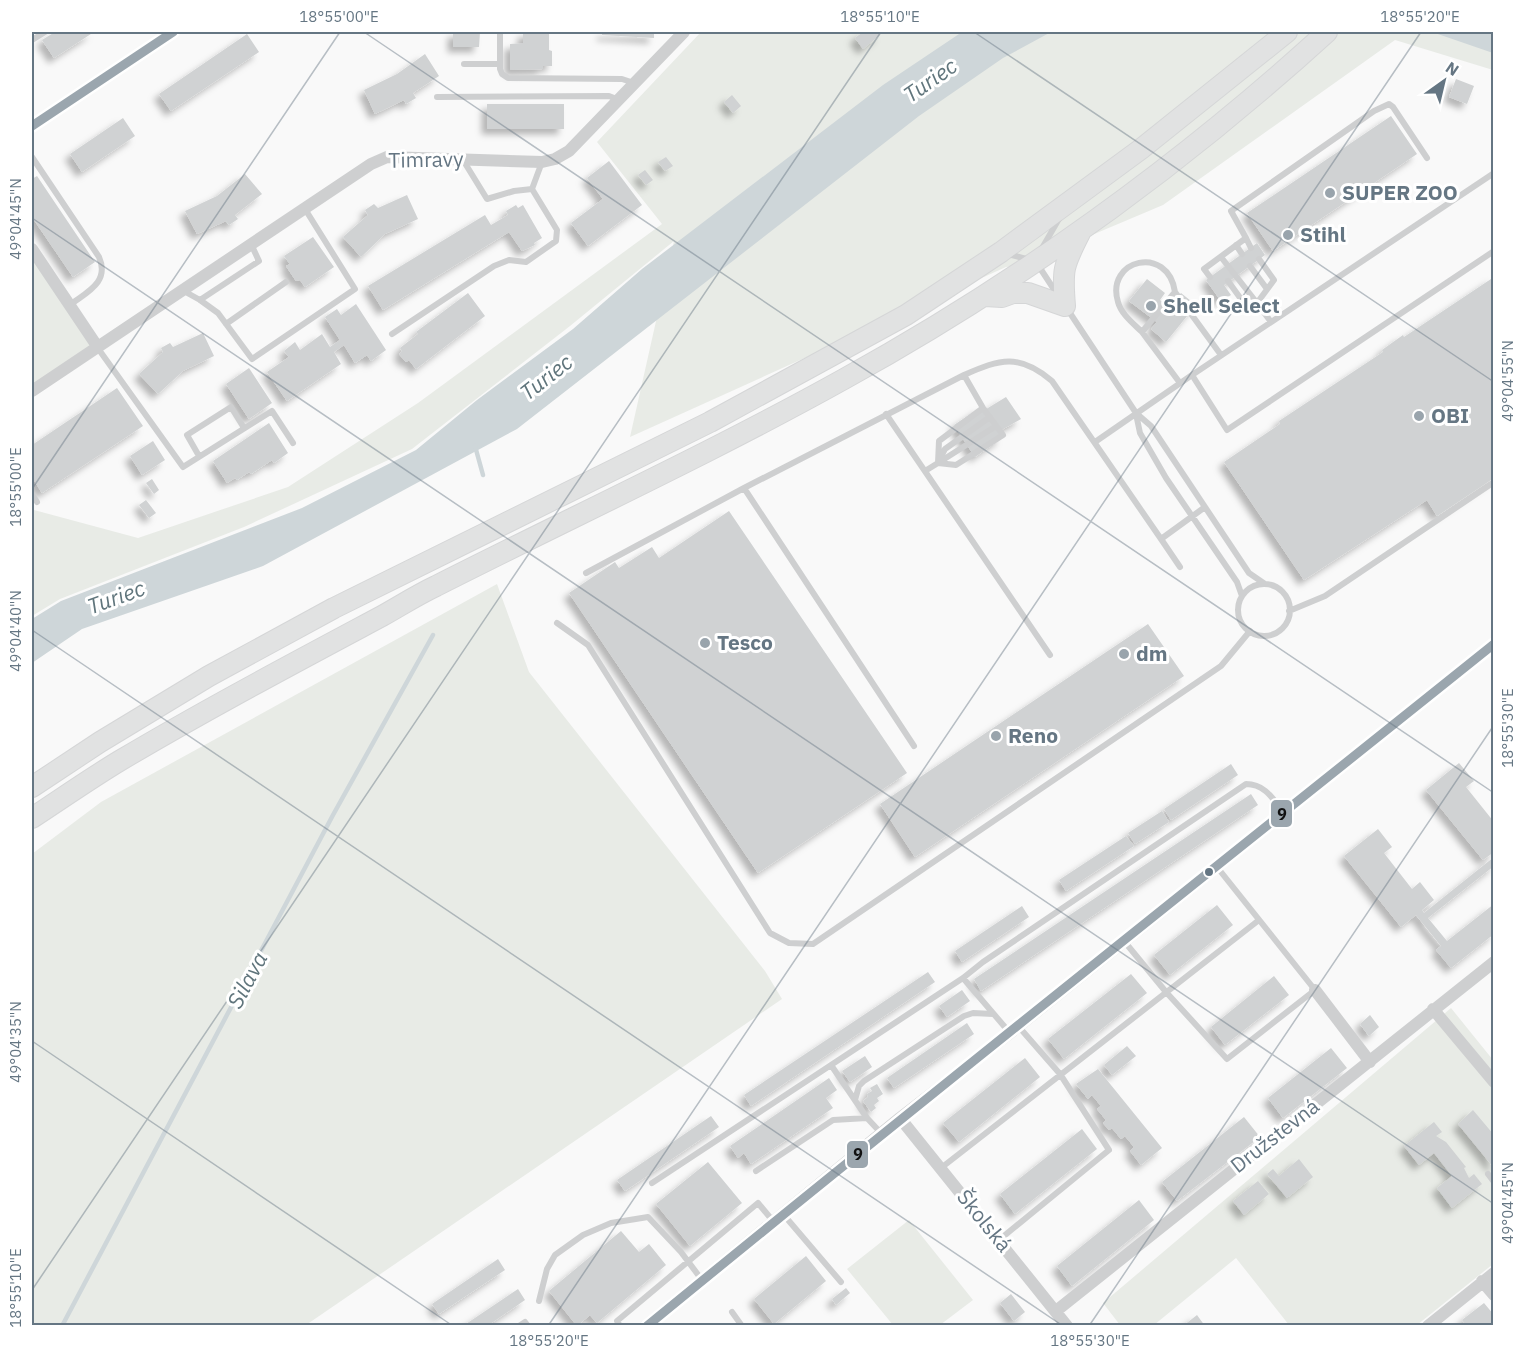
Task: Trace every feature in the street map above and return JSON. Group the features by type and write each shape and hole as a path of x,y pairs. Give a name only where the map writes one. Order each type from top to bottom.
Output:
{"main road":[{"path":"32,787 100,742 209,676 334,608 710,422 800,375 906,315 1001,252 1141,150 1287,32"},
{"path":"32,818 118,762 256,683 432,588 719,447 846,378 983,296 1081,230 1175,159 1327,32"},
{"path":"983,296 1002,297 1013,293 1028,293 1065,306 1063,272 1067,258 1081,230"}],"street":[{"path":"32,126 173,32"},
{"name":"Timravy","path":"32,391 371,164 387,157 542,162 555,159 569,151 684,32"},
{"path":"32,249 97,346"},
{"path":"646,1326 881,1133 1014,1030 1494,644"},
{"name":"Družstevná","path":"1056,1311 1494,962"},
{"path":"1315,990 1370,1062"},
{"path":"1433,1009 1494,1082"},
{"name":"Školská","path":"900,1118 1067,1326"},
{"path":"1428,1326 1494,1273"},
{"path":"1482,1281 1494,1295"}],"lane":[{"path":"32,40 45,32"},
{"path":"500,32 500,64 502,74 508,78 622,79 635,84"},
{"path":"464,64 500,64"},
{"path":"436,97 609,96 619,100"},
{"path":"1251,248 1231,211 1374,111 1389,104 1393,106 1427,158"},
{"path":"32,157 103,265 104,272 100,280 70,305"},
{"path":"462,159 487,199 514,191 532,189"},
{"path":"532,189 542,162"},
{"path":"1095,442 1494,173"},
{"path":"392,334 494,266 509,260 525,262 556,241 557,230 532,189"},
{"path":"1036,262 1046,239 1070,202"},
{"path":"181,290 218,313 252,359 355,289 304,208"},
{"path":"1210,277 1204,269 1246,238"},
{"path":"200,300 259,261 251,244"},
{"path":"1236,245 1242,254"},
{"path":"1192,375 1227,430 1492,251"},
{"path":"1001,252 1036,262 1136,413 1151,426 1249,573 1265,584"},
{"path":"1221,257 1271,322"},
{"path":"1226,298 1234,309 1257,303 1274,280 1259,259"},
{"path":"1180,383 1118,303 1119,280 1132,263 1140,261 1160,266 1173,280 1175,292 1221,355"},
{"path":"1214,262 1219,270"},
{"path":"1250,266 1267,289"},
{"path":"1228,281 1246,306"},
{"path":"226,324 286,282"},
{"path":"1142,332 1175,292"},
{"path":"97,346 183,467 272,411 293,443"},
{"path":"586,573 744,488 964,375 990,363 1012,362 1032,366 1052,381 1180,567"},
{"path":"938,463 956,465 1003,435 983,408 964,375"},
{"path":"199,456 187,435 231,407 244,428"},
{"path":"938,463 939,441 983,408"},
{"path":"1136,413 1140,433 1166,478 1237,582 1242,596"},
{"path":"886,414 1050,655"},
{"path":"938,463 945,449 990,417"},
{"path":"926,471 996,426"},
{"path":"1289,610 1325,596 1494,482"},
{"path":"744,488 914,746"},
{"path":"32,494 37,502"},
{"path":"1161,538 1205,507"},
{"path":"1265,584 1282,592 1289,604 1289,610 1286,623 1276,633 1262,636 1244,627 1239,615 1239,602 1252,587 1265,584"},
{"path":"557,623 588,645 770,933 789,943 813,944 1221,666 1250,631"},
{"path":"652,1183 963,978 983,962 1246,784 1254,784 1263,788 1284,813"},
{"path":"1124,941 1166,992 1227,1059 1315,990 1217,867"},
{"path":"941,1168 1259,920"},
{"path":"963,978 993,1014 1014,1030 1060,1074 1109,1150 999,1240"},
{"path":"855,1100 859,1086 864,1081 964,1016 973,1013 993,1014"},
{"path":"831,1065 867,1118 881,1133"},
{"path":"756,1172 833,1120 867,1118"},
{"path":"1488,1174 1494,1182"},
{"path":"620,1326 617,1322 759,1203 778,1217 841,1282"},
{"path":"539,1301 547,1269 555,1255 583,1235 611,1223 648,1218 681,1252 702,1280"},
{"path":"732,1312 742,1326"},
{"path":"519,1326 525,1322 528,1326"}],"shaded area":[{"path":"701,32 1493,32 1493,70 1395,40 1163,205 1021,265 1006,267 630,437 674,241 570,326 412,449 244,527 60,599 32,616 32,511 138,538 288,487 418,403 662,224 597,142"},
{"path":"32,249 97,346 32,391"},
{"path":"497,584 529,672 765,971 782,999 306,1325 32,1325 32,854 101,802"},
{"path":"1451,1008 1493,1060 1493,1264 1417,1325 1289,1325 1236,1258 1154,1325 1120,1325 1103,1303"},
{"path":"909,1220 973,1300 940,1325 893,1325 847,1269"}],"water":[{"name":"Turiec","path":"962,32 1051,32 1003,58 919,116 517,429 263,566 82,629 32,663 32,619 61,601 302,508 416,450 477,400 573,329 642,269 883,85"},
{"path":"1432,32 1493,32 1493,53"}],"building":[{"path":"55,32 94,32 54,58 42,40"},
{"path":"453,32 480,32 479,47 453,47"},
{"path":"523,32 549,32 552,66 543,66 543,69 510,70 510,44 523,43"},
{"path":"602,32 654,32 654,38 602,35"},
{"path":"863,32 878,32 880,35 863,49 855,38"},
{"path":"247,34 259,52 171,111 159,94"},
{"path":"425,54 439,76 413,93 416,98 406,104 404,100 375,114 364,90 397,74"},
{"path":"1456,79 1474,86 1467,104 1449,97"},
{"path":"732,95 741,106 733,113 724,102"},
{"path":"487,104 564,104 564,129 487,129"},
{"path":"1391,116 1417,154 1273,251 1247,213"},
{"path":"123,118 135,136 82,172 70,154"},
{"path":"666,157 673,166 665,171 658,162"},
{"path":"609,161 642,205 588,246 571,223 603,199 587,178"},
{"path":"645,170 653,180 646,185 638,175"},
{"path":"245,174 262,194 235,215 238,219 229,225 226,221 197,234 185,211 217,196"},
{"path":"37,176 95,262 73,277 32,217 32,179"},
{"path":"407,195 418,219 385,234 361,257 343,237 368,215 365,210 374,204 378,208"},
{"path":"516,205 518,208 523,205 542,238 534,243 535,245 522,251 509,232 383,310 368,286 485,215 491,225 508,215 506,211"},
{"path":"313,237 334,267 305,287 300,280 296,281 286,266 290,264 284,256"},
{"path":"1257,243 1265,255 1224,285 1231,295 1221,301 1206,280"},
{"path":"1494,277 1494,478 1437,516 1427,500 1304,580 1224,462 1280,424 1279,421 1383,352 1382,350 1403,335 1404,337"},
{"path":"1147,279 1165,293 1160,300 1169,307 1181,293 1196,305 1166,342 1151,329 1157,322 1129,301"},
{"path":"468,293 485,316 416,369 409,360 406,362 399,354 402,351 400,348 418,334 416,332"},
{"path":"356,304 386,350 371,361 367,355 355,363 344,345 334,352 341,364 287,401 267,372 289,357 284,351 295,342 300,350 322,334 330,347 340,340 325,317 337,309 341,315"},
{"path":"203,333 214,356 183,371 158,394 139,374 163,352 161,348 170,343 173,347"},
{"path":"249,368 272,403 249,419 226,384"},
{"path":"117,388 143,426 42,493 32,477 32,445"},
{"path":"1006,397 1021,419 998,432 1002,438 975,457 954,425 981,407 983,411"},
{"path":"269,423 288,453 274,463 272,460 251,474 249,472 227,483 213,461"},
{"path":"153,441 165,460 142,475 130,456"},
{"path":"152,479 159,490 154,494 146,483"},
{"path":"146,500 156,513 149,518 139,505"},
{"path":"729,511 907,773 758,873 569,593 615,562 619,568 652,547 659,558"},
{"path":"1148,624 1184,676 915,857 880,804"},
{"path":"1459,763 1474,781 1466,787 1494,822 1494,852 1483,860 1426,790"},
{"path":"1231,764 1238,775 1171,820 1164,809"},
{"path":"1251,794 1258,805 981,991 974,979"},
{"path":"1162,811 1169,822 1135,844 1128,833"},
{"path":"1378,829 1392,847 1384,853 1412,889 1420,882 1434,900 1422,910 1424,913 1494,857 1494,866 1428,918 1447,941 1494,904 1494,934 1451,968 1436,950 1441,946 1416,915 1401,927 1344,856"},
{"path":"1126,836 1134,846 1066,891 1059,880"},
{"path":"1217,905 1233,925 1170,975 1154,955"},
{"path":"1022,906 1029,917 962,962 955,951"},
{"path":"928,972 935,982 751,1106 744,1095"},
{"path":"1131,974 1147,993 1064,1059 1048,1039"},
{"path":"1274,976 1289,995 1225,1045 1211,1027"},
{"path":"962,990 970,1001 947,1017 939,1006"},
{"path":"1370,1015 1379,1027 1369,1036 1360,1024"},
{"path":"967,1023 974,1034 894,1088 887,1078"},
{"path":"1127,1046 1136,1056 1112,1075 1104,1065"},
{"path":"1331,1048 1347,1068 1283,1118 1268,1098"},
{"path":"865,1056 872,1067 850,1082 842,1071"},
{"path":"1025,1058 1040,1077 959,1142 943,1123"},
{"path":"1098,1069 1162,1148 1141,1165 1130,1151 1134,1147 1125,1136 1121,1139 1112,1128 1109,1130 1103,1123 1106,1120 1097,1109 1101,1106 1092,1095 1088,1099 1076,1084"},
{"path":"829,1078 837,1090 826,1098 833,1108 751,1164 744,1153 738,1158 730,1146"},
{"path":"877,1084 883,1094 877,1098 879,1101 874,1105 876,1108 871,1112 863,1101 872,1091 870,1088"},
{"path":"1473,1110 1494,1135 1494,1168 1458,1124"},
{"path":"711,1116 719,1127 625,1191 617,1180"},
{"path":"1244,1117 1260,1137 1177,1201 1162,1182"},
{"path":"1434,1122 1442,1132 1436,1136 1446,1142 1466,1167 1464,1168 1469,1178 1474,1174 1482,1184 1452,1208 1437,1188 1452,1176 1434,1153 1419,1165 1404,1146"},
{"path":"1082,1129 1097,1149 1015,1214 1000,1194"},
{"path":"1299,1159 1313,1177 1287,1198 1267,1174 1273,1169 1279,1176"},
{"path":"708,1162 742,1203 690,1246 656,1204"},
{"path":"1258,1181 1269,1194 1244,1215 1233,1201"},
{"path":"1139,1200 1154,1220 1072,1286 1057,1266"},
{"path":"621,1231 639,1252 649,1244 666,1265 597,1323 590,1315 577,1326 549,1291"},
{"path":"806,1256 826,1281 774,1324 754,1299"},
{"path":"498,1259 505,1270 439,1314 432,1304"},
{"path":"846,1288 850,1293 836,1305 832,1299"},
{"path":"518,1289 525,1300 493,1322 487,1326 463,1326"},
{"path":"1011,1294 1025,1312 1014,1321 1000,1303"},
{"path":"1484,1303 1494,1315 1494,1326 1467,1326 1462,1320"},
{"path":"1197,1315 1205,1326 1183,1326"}],"waterway":[{"name":"Silava","path":"475,446 483,475"},
{"name":"Silava","path":"62,1326 333,815 433,635"}],"transit line":[{"name":"9","path":"32,126 173,32"},
{"name":"9","path":"647,1326 963,1069 1494,644"}],"place":[{"name":"SUPER ZOO","path":"1330,193"},
{"name":"Stihl","path":"1288,235"},
{"name":"Shell Select","path":"1151,306"},
{"name":"OBI","path":"1419,416"},
{"name":"Tesco","path":"705,643"},
{"name":"dm","path":"1124,654"},
{"name":"Reno","path":"996,736"}]}
